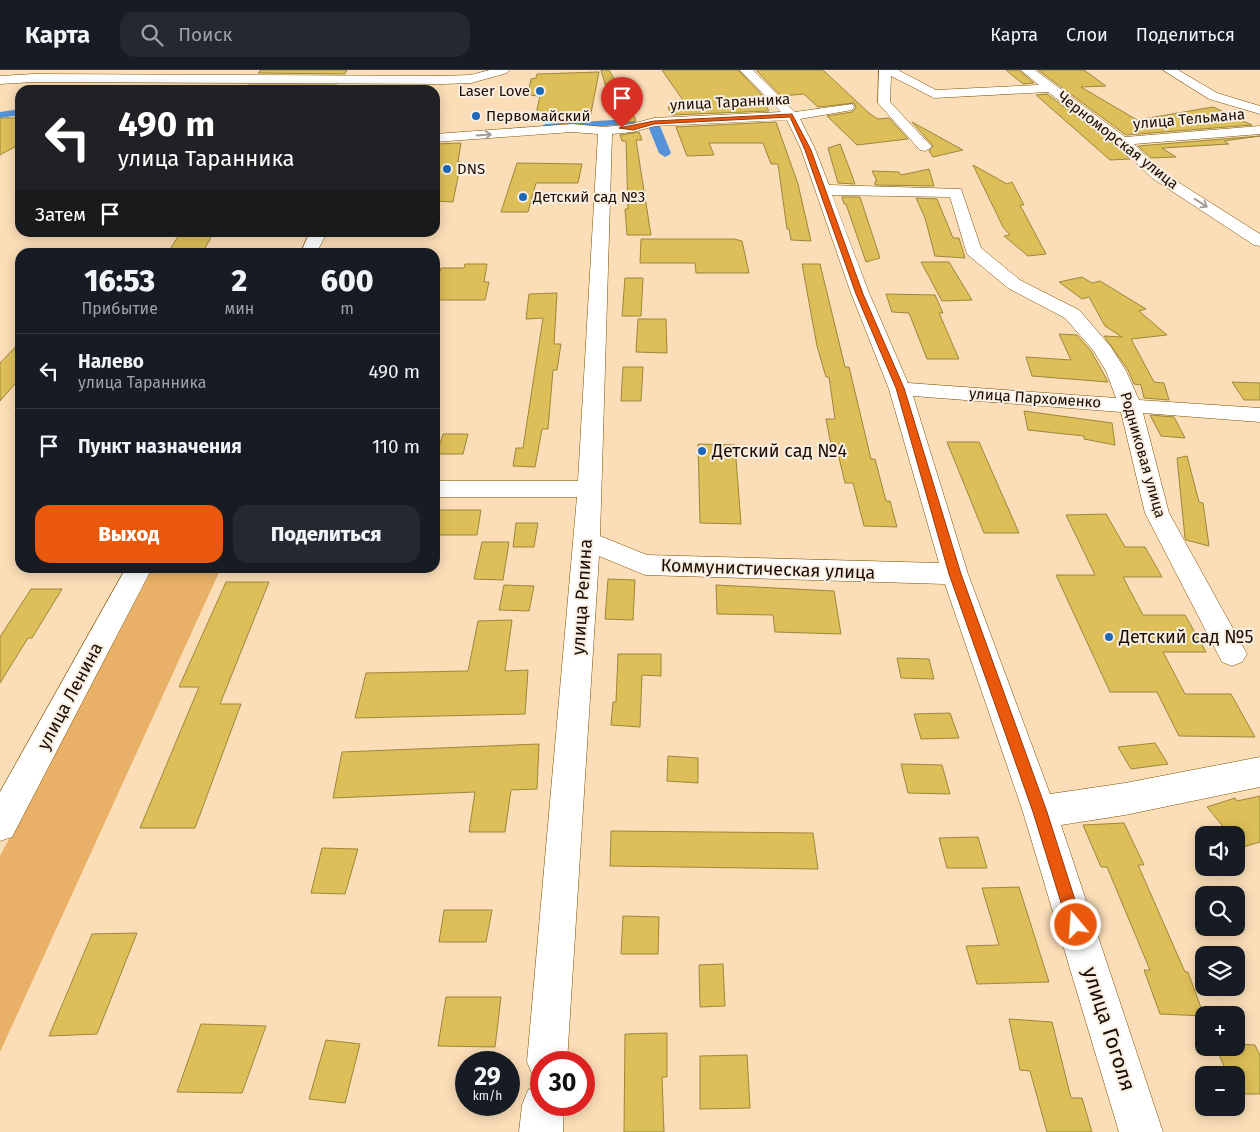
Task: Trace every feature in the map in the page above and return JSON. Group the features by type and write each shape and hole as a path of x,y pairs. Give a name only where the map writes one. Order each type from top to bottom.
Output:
{"street":[{"path":"40,85 94,79 470,79 489,76 503,70"},
{"name":"улица Гоголя","path":"746,70 792,116 808,150 860,294 900,388 955,574 1040,812 1141,1132"},
{"path":"885,70 884,103 925,147"},
{"path":"889,70 934,94 1052,88"},
{"name":"Черноморская улица","path":"1027,70 1122,141 1157,175 1260,241"},
{"name":"улица Тельмана","path":"1169,70 1213,96 1260,110"},
{"path":"0,80 28,85"},
{"name":"улица Таранника","path":"440,138 572,128 605,131 633,128 654,122 792,116 847,107"},
{"name":"улица Тельмана","path":"1122,141 1260,130"},
{"name":"улица Репина","path":"548,1051 587,541 605,131"},
{"name":"Родниковая улица","path":"823,190 956,192 973,250 1014,284 1072,314 1101,346 1116,371 1130,405 1157,514 1232,654"},
{"name":"улица Пархоменко","path":"900,388 1260,415"},
{"path":"440,488 589,489"},
{"name":"Коммунистическая улица","path":"587,541 645,565 955,574"},
{"name":"улица Ленина","path":"0,825 136,573"},
{"path":"1040,812 1125,799 1260,772"},
{"path":"541,1132 543,1116"}],"shaded area":[{"path":"150,573 219,573 0,1052 0,856"}],"building":[{"path":"261,70 347,70 345,74 258,73"},
{"path":"601,70 609,70 630,106 636,121 617,124"},
{"path":"662,70 738,70 764,97 761,97 769,111 671,115 668,107 687,106"},
{"path":"756,70 823,70 870,114 878,119 889,118 908,139 857,145 827,116 852,112 856,108 854,103 818,107 804,94 781,96"},
{"path":"1006,70 1019,70 1034,83 1023,84"},
{"path":"1038,70 1084,70 1106,86 1081,87 1137,120 1213,107 1252,125 1126,135"},
{"path":"599,72 590,118 539,118 537,109 540,96 528,95 531,79 536,78 537,74"},
{"path":"1047,94 1116,145 1130,159 1110,160 1036,95"},
{"path":"0,118 15,118 15,147 0,155"},
{"path":"776,122 798,184 811,241 791,240 789,229 787,229 778,164 771,164 763,143 709,143 714,155 687,156 676,127"},
{"path":"912,122 963,150 933,157 929,151 933,146"},
{"path":"639,132 642,140 636,140 651,235 627,235 625,209 628,209 626,141 622,141 620,135"},
{"path":"1260,136 1224,141 1229,144 1162,148 1176,157 1151,158 1138,146"},
{"path":"461,143 458,162 461,162 453,202 440,201 440,144"},
{"path":"840,144 855,184 838,183 828,148"},
{"path":"517,163 582,164 578,183 536,183 528,212 501,212"},
{"path":"973,165 1007,184 1012,182 1024,205 1020,205 1046,254 1028,256 1004,236 1010,235 1003,227"},
{"path":"929,169 934,186 875,185 875,181 877,181 872,171 899,172 901,175"},
{"path":"842,197 860,197 880,258 866,262"},
{"path":"916,198 937,199 953,238 959,238 965,258 935,256 925,218"},
{"path":"178,237 211,237 205,248 171,248"},
{"path":"641,239 734,239 742,241 749,273 696,273 695,263 640,263"},
{"path":"921,262 949,262 972,300 942,301"},
{"path":"465,264 487,264 484,282 489,282 485,300 440,300 441,268 464,268"},
{"path":"802,264 820,264 845,367 849,367 871,459 875,459 886,501 890,501 897,527 864,526 853,483 845,483 836,445 831,445 826,419 835,419 829,377 826,377 817,346"},
{"path":"1082,277 1092,283 1100,281 1146,309 1139,311 1167,335 1131,339 1154,382 1164,383 1169,400 1144,398 1141,385 1134,384 1128,370 1104,336 1122,337 1105,326 1089,297 1082,299 1059,282"},
{"path":"625,278 643,278 641,316 622,316"},
{"path":"557,293 554,344 561,344 557,370 553,370 548,429 542,429 535,467 513,466 516,448 523,448 543,318 526,319 529,294"},
{"path":"886,294 935,295 943,313 939,313 959,359 927,359 909,313 892,312"},
{"path":"638,319 666,319 667,353 636,352"},
{"path":"1059,334 1077,335 1091,351 1108,382 1032,376 1026,357 1071,360"},
{"path":"15,347 15,384 0,401 0,363"},
{"path":"623,367 643,367 641,401 621,401"},
{"path":"1232,382 1260,383 1260,400 1244,400"},
{"path":"1024,411 1112,423 1115,445 1084,439 1084,436 1028,430"},
{"path":"1150,415 1174,417 1185,438 1161,436"},
{"path":"443,434 468,434 463,454 440,454"},
{"path":"947,442 979,442 1019,533 984,533"},
{"path":"698,444 735,445 741,524 700,523"},
{"path":"1187,456 1199,502 1203,503 1209,546 1186,540 1185,538 1177,458"},
{"path":"440,510 481,510 477,535 440,535"},
{"path":"1106,514 1125,547 1145,547 1162,577 1123,577 1143,615 1185,615 1206,652 1163,652 1185,694 1231,694 1255,737 1179,736 1157,692 1110,692 1056,575 1095,575 1066,515"},
{"path":"516,523 538,523 534,547 513,547"},
{"path":"482,542 509,542 503,580 474,579"},
{"path":"608,579 635,580 633,620 605,619"},
{"path":"226,582 269,582 220,704 241,704 195,828 140,828 199,687 179,687"},
{"path":"504,585 534,586 529,611 499,610"},
{"path":"716,585 834,591 841,634 775,632 773,615 717,614"},
{"path":"31,589 62,589 32,638 28,638 0,683 0,637"},
{"path":"512,620 505,671 528,670 525,714 355,718 366,673 468,671 478,621"},
{"path":"618,654 661,654 661,676 642,675 640,727 611,725 613,702 616,702"},
{"path":"897,658 929,659 934,679 901,678"},
{"path":"950,713 959,738 921,739 914,714"},
{"path":"1155,743 1168,764 1131,769 1118,747"},
{"path":"539,744 537,789 511,790 505,832 469,832 475,792 333,798 342,752"},
{"path":"668,756 698,758 698,783 667,781"},
{"path":"901,764 942,765 950,794 908,793"},
{"path":"1260,796 1260,842 1245,846 1245,826 1223,826 1207,807 1235,798 1237,801"},
{"path":"1124,823 1144,865 1138,865 1185,972 1188,972 1195,996 1197,996 1200,1006 1195,1006 1195,1016 1160,1014 1144,970 1150,970 1107,867 1101,867 1083,825"},
{"path":"611,831 813,833 818,869 610,866"},
{"path":"978,837 987,868 947,868 939,838"},
{"path":"322,848 358,849 345,894 311,893"},
{"path":"1019,887 1049,982 977,984 966,946 999,945 982,888"},
{"path":"444,910 492,910 486,942 439,942"},
{"path":"623,916 659,917 658,954 621,954"},
{"path":"137,933 97,1034 49,1036 92,934"},
{"path":"723,964 725,1006 700,1007 699,965"},
{"path":"446,997 501,997 495,1047 438,1046"},
{"path":"1009,1019 1052,1022 1071,1098 1082,1098 1092,1132 1047,1132 1030,1071 1020,1070"},
{"path":"201,1024 266,1026 242,1093 177,1092"},
{"path":"667,1033 667,1077 662,1077 664,1132 624,1132 625,1034"},
{"path":"326,1040 360,1044 345,1103 309,1099"},
{"path":"1245,1044 1255,1045 1260,1055 1260,1094 1245,1094 1245,1066 1224,1066 1220,1056 1245,1056"},
{"path":"747,1055 750,1108 700,1109 700,1056"}],"waterway":[{"path":"0,115 15,113"},
{"path":"546,127 630,122"},
{"path":"654,126 665,153"}],"place":[{"name":"Laser Love","path":"540,91"},
{"name":"Первомайский","path":"476,116"},
{"name":"DNS","path":"447,169"},
{"name":"Детский сад №3","path":"523,197"},
{"name":"Детский сад №4","path":"702,451"},
{"name":"Детский сад №5","path":"1109,637"}],"route":[{"path":"622,128 633,128 654,122 792,116 808,150 860,294 900,388 955,574 1040,812 1076,925"}]}
